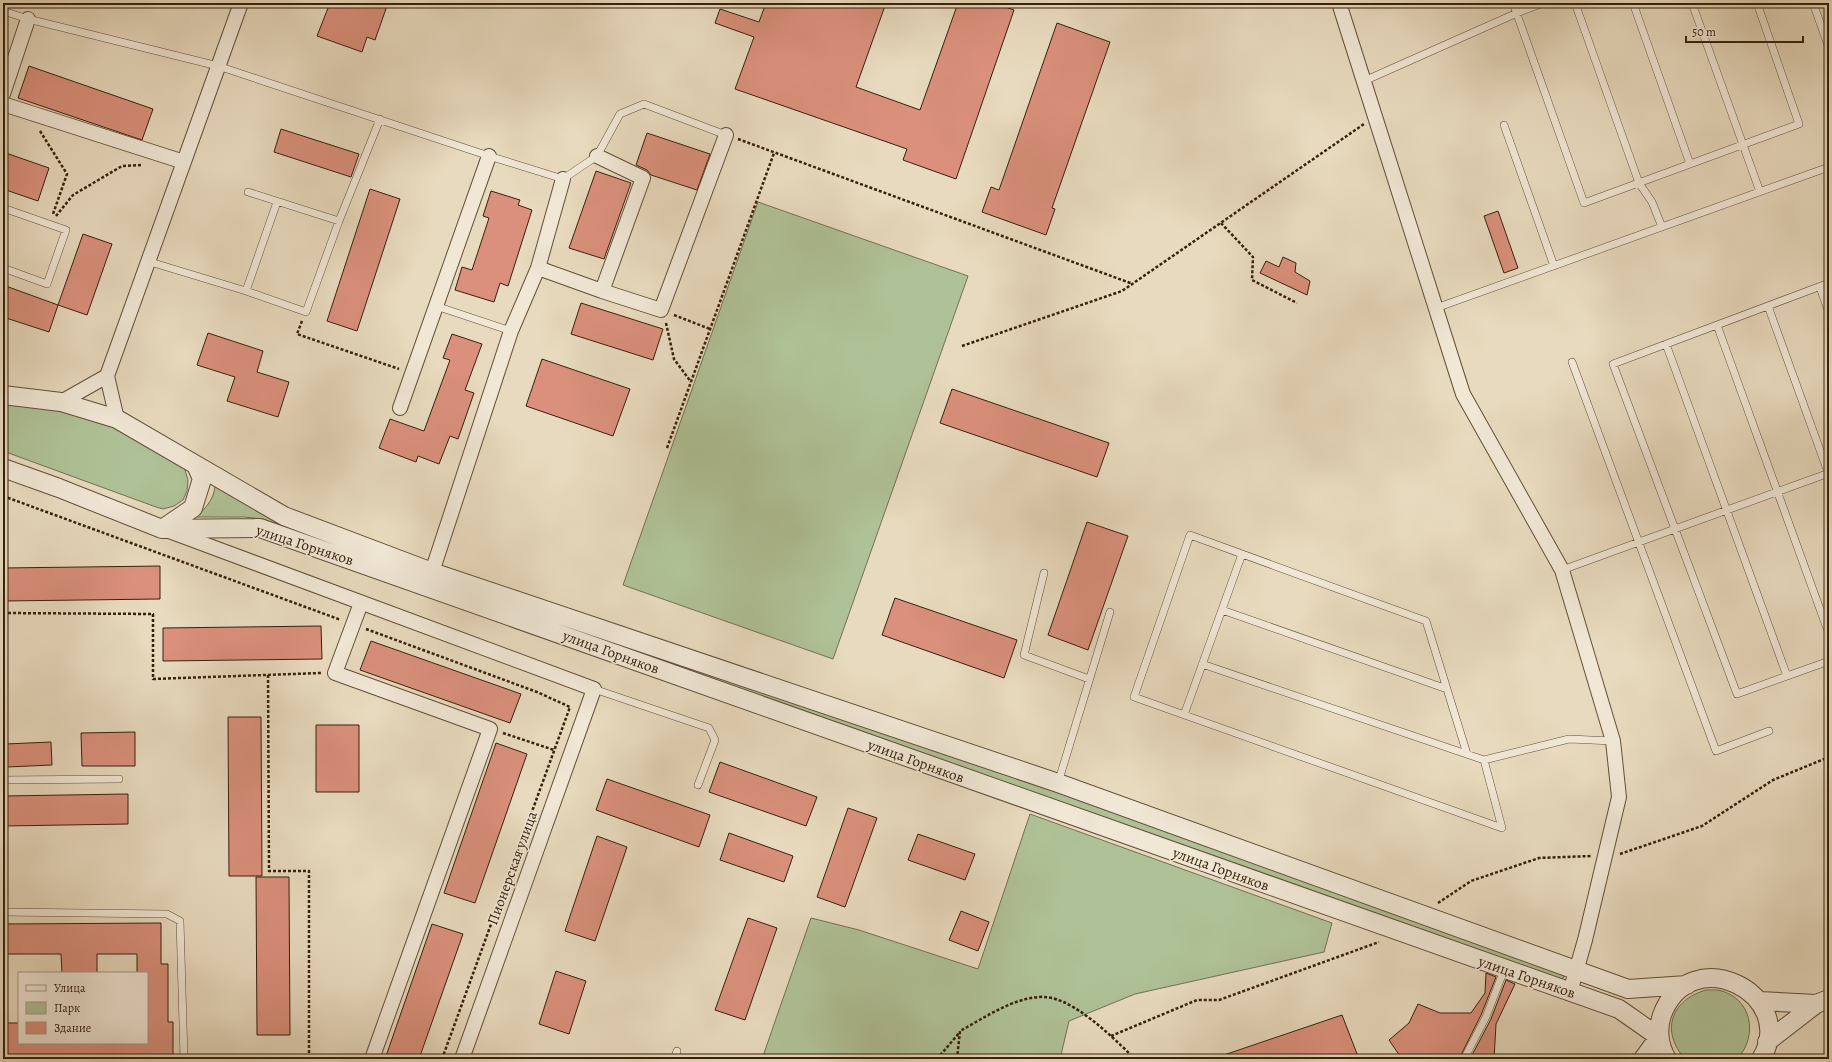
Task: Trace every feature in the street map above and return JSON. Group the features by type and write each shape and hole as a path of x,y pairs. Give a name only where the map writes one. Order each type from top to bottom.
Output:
{"street":[{"path":"117,419 107,376 147,261 241,3"},
{"path":"1339,3 1463,394 1562,570 1613,741 1619,797 1606,855 1570,992"},
{"path":"3,94 28,19"},
{"path":"3,104 184,162"},
{"path":"538,268 661,310 726,135"},
{"path":"400,408 488,156"},
{"path":"597,156 643,178 602,291"},
{"path":"432,572 511,331 538,268 563,179"},
{"path":"61,402 107,376"},
{"name":"улица Горняков","path":"3,394 61,402 117,419 284,516 432,572 1058,783 1628,989 1687,985"},
{"path":"162,529 193,508 202,479 196,465"},
{"name":"улица Горняков","path":"3,468 59,488 162,529 594,689"},
{"name":"улица Горняков","path":"162,529 260,528 1504,970 1619,1009 1659,1037"},
{"path":"361,603 335,673 490,729 372,1059"},
{"name":"Пионерская улица","path":"462,1059 594,689"},
{"path":"1667,1059 1663,1053 1659,1037 1660,1021 1665,1007 1674,994 1687,985 1702,979 1718,978 1734,982 1747,989 1759,1001 1765,1014 1768,1028 1764,1054"},
{"path":"1759,1001 1823,1002"},
{"path":"1764,1054 1823,1002"},
{"path":"1643,1059 1659,1037"}],"lane":[{"path":"1513,3 1584,203 1800,124 1757,3"},
{"path":"1364,81 1517,12 1543,3"},
{"path":"1574,3 1639,183 1652,202 1662,227"},
{"path":"1632,3 1690,164"},
{"path":"1692,3 1760,192"},
{"path":"1813,3 1829,48"},
{"path":"3,11 28,19 218,66 488,156 563,179 597,156 620,114 644,104 726,135"},
{"path":"147,261 246,291 306,312 338,221 380,119"},
{"path":"1504,125 1554,266"},
{"path":"1436,308 1829,167"},
{"path":"248,192 338,221"},
{"path":"246,291 277,202"},
{"path":"3,208 66,230 47,284 3,268"},
{"path":"1829,283 1613,364 1737,694 1829,661"},
{"path":"1820,287 1829,313"},
{"path":"436,306 511,331"},
{"path":"1562,570 1829,474 1768,306"},
{"path":"1717,325 1829,634"},
{"path":"1666,344 1787,676"},
{"path":"1572,362 1716,751 1769,731"},
{"path":"1467,754 1426,621 1190,535 1134,697 1502,828 1484,760"},
{"path":"1184,715 1242,554"},
{"path":"1044,573 1024,654 1090,679"},
{"path":"1222,610 1447,688"},
{"path":"1058,783 1110,612"},
{"path":"1202,664 1484,760 1569,739 1613,741"},
{"path":"594,689 709,728 715,740 698,785"},
{"path":"3,780 119,779"},
{"path":"3,912 167,914 180,921 184,1059"},
{"path":"1464,1059 1486,1017 1504,970"},
{"path":"674,1059 677,1051"}],"path":[{"path":"962,346 1122,292 1376,116"},
{"path":"36,126 67,174 50,224"},
{"path":"726,135 1133,284"},
{"path":"667,448 774,152"},
{"path":"50,224 73,195 122,166 145,164"},
{"path":"1221,223 1252,257 1252,280 1297,303"},
{"path":"661,310 710,329"},
{"path":"661,310 674,359 691,382"},
{"path":"302,318 297,334 412,374"},
{"path":"3,496 530,689 570,706 442,1059"},
{"path":"3,613 154,614 153,679 335,673"},
{"path":"268,675 269,871 309,871 309,1059"},
{"path":"490,729 554,750"},
{"path":"1422,914 1471,881 1539,858 1623,854 1702,826 1773,780 1829,757"},
{"path":"1111,1036 1197,1000 1219,1000 1382,941 1396,931"},
{"path":"937,1059 960,1031 1013,1004 1039,996 1065,1001 1102,1028 1130,1054 1133,1059"},
{"path":"957,1059 960,1031"}],"green space":[{"path":"758,202 968,276 833,659 623,585"},
{"path":"3,398 102,420 176,459 185,470 188,480 187,491 183,500 174,506 163,509 3,451"},
{"path":"215,486 273,512 1563,973 1564,977 1558,981 263,519 244,517 196,517 209,503"},
{"path":"1030,814 1332,923 1324,952 1135,994 1069,1021 1060,1059 762,1059 811,918 859,930 978,969"},
{"path":"1706,990 1718,990 1729,994 1738,1000 1745,1009 1750,1029 1744,1050 1737,1059 1685,1059 1677,1048 1671,1028 1677,1009 1684,1001"}],"building":[{"path":"330,3 388,3 375,40 367,37 362,52 317,36"},
{"path":"766,3 886,3 856,87 920,110 958,3 994,3 1014,10 956,179 903,160 907,149 735,89 754,37 715,23 720,9 759,22"},
{"path":"1057,23 1110,42 1052,208 1055,209 1046,235 982,212 991,187 999,190"},
{"path":"29,66 153,109 142,140 18,98"},
{"path":"281,129 359,154 351,177 274,152"},
{"path":"647,133 710,154 697,190 651,175 647,170 636,165"},
{"path":"3,152 49,168 38,201 3,189"},
{"path":"596,171 631,183 604,259 569,248"},
{"path":"370,189 400,199 357,331 327,321"},
{"path":"491,191 520,200 518,205 532,210 508,286 500,283 494,302 455,290 462,267 472,270 489,218 483,216"},
{"path":"1498,211 1518,268 1504,273 1484,216"},
{"path":"83,234 112,244 87,315 58,305"},
{"path":"1283,257 1296,263 1295,272 1310,281 1307,295 1260,273 1266,261 1279,267"},
{"path":"3,285 58,305 49,332 3,317"},
{"path":"581,303 663,329 653,360 571,334"},
{"path":"208,333 263,351 257,372 289,382 278,417 227,401 235,377 197,365"},
{"path":"452,334 482,344 465,390 474,393 458,439 450,436 439,464 418,456 416,462 379,448 390,419 424,431 450,360 443,358"},
{"path":"542,359 630,389 613,436 526,406"},
{"path":"952,389 1109,443 1097,477 940,423"},
{"path":"1087,522 1128,536 1088,650 1048,635"},
{"path":"160,566 160,599 3,601 3,568"},
{"path":"895,598 1017,640 1004,678 882,635"},
{"path":"321,626 322,659 163,661 163,628"},
{"path":"371,641 521,694 510,723 360,670"},
{"path":"228,717 261,717 262,876 229,876"},
{"path":"316,725 359,725 359,792 316,792"},
{"path":"135,732 135,766 82,766 81,733"},
{"path":"51,742 52,765 7,767 6,744"},
{"path":"496,743 527,754 475,903 444,893"},
{"path":"720,762 817,797 806,826 709,792"},
{"path":"607,779 710,815 699,847 596,810"},
{"path":"128,794 128,824 3,826 3,796"},
{"path":"848,808 877,818 845,907 817,897"},
{"path":"729,833 793,856 784,882 720,860"},
{"path":"918,834 975,854 965,880 908,860"},
{"path":"597,836 627,847 595,941 565,931"},
{"path":"256,877 289,877 290,1035 257,1035"},
{"path":"961,911 989,922 978,951 949,940"},
{"path":"748,918 777,928 745,1020 715,1010"},
{"path":"161,923 161,964 168,964 168,1022 173,1022 173,1058 3,1059 3,1023 18,1023 18,1044 148,1044 148,972 137,972 137,954 97,954 97,972 62,972 61,954 3,954 3,924"},
{"path":"432,924 463,934 419,1059 385,1059"},
{"path":"556,971 586,981 569,1034 539,1024"},
{"path":"1486,973 1496,977 1481,1015 1459,1059 1402,1059 1389,1040 1409,1023 1418,1004 1440,1013 1471,1013 1485,993"},
{"path":"1506,980 1515,984 1496,1024 1494,1059 1470,1059 1491,1019"},
{"path":"1342,1015 1359,1059 1218,1059 1218,1057"}]}
